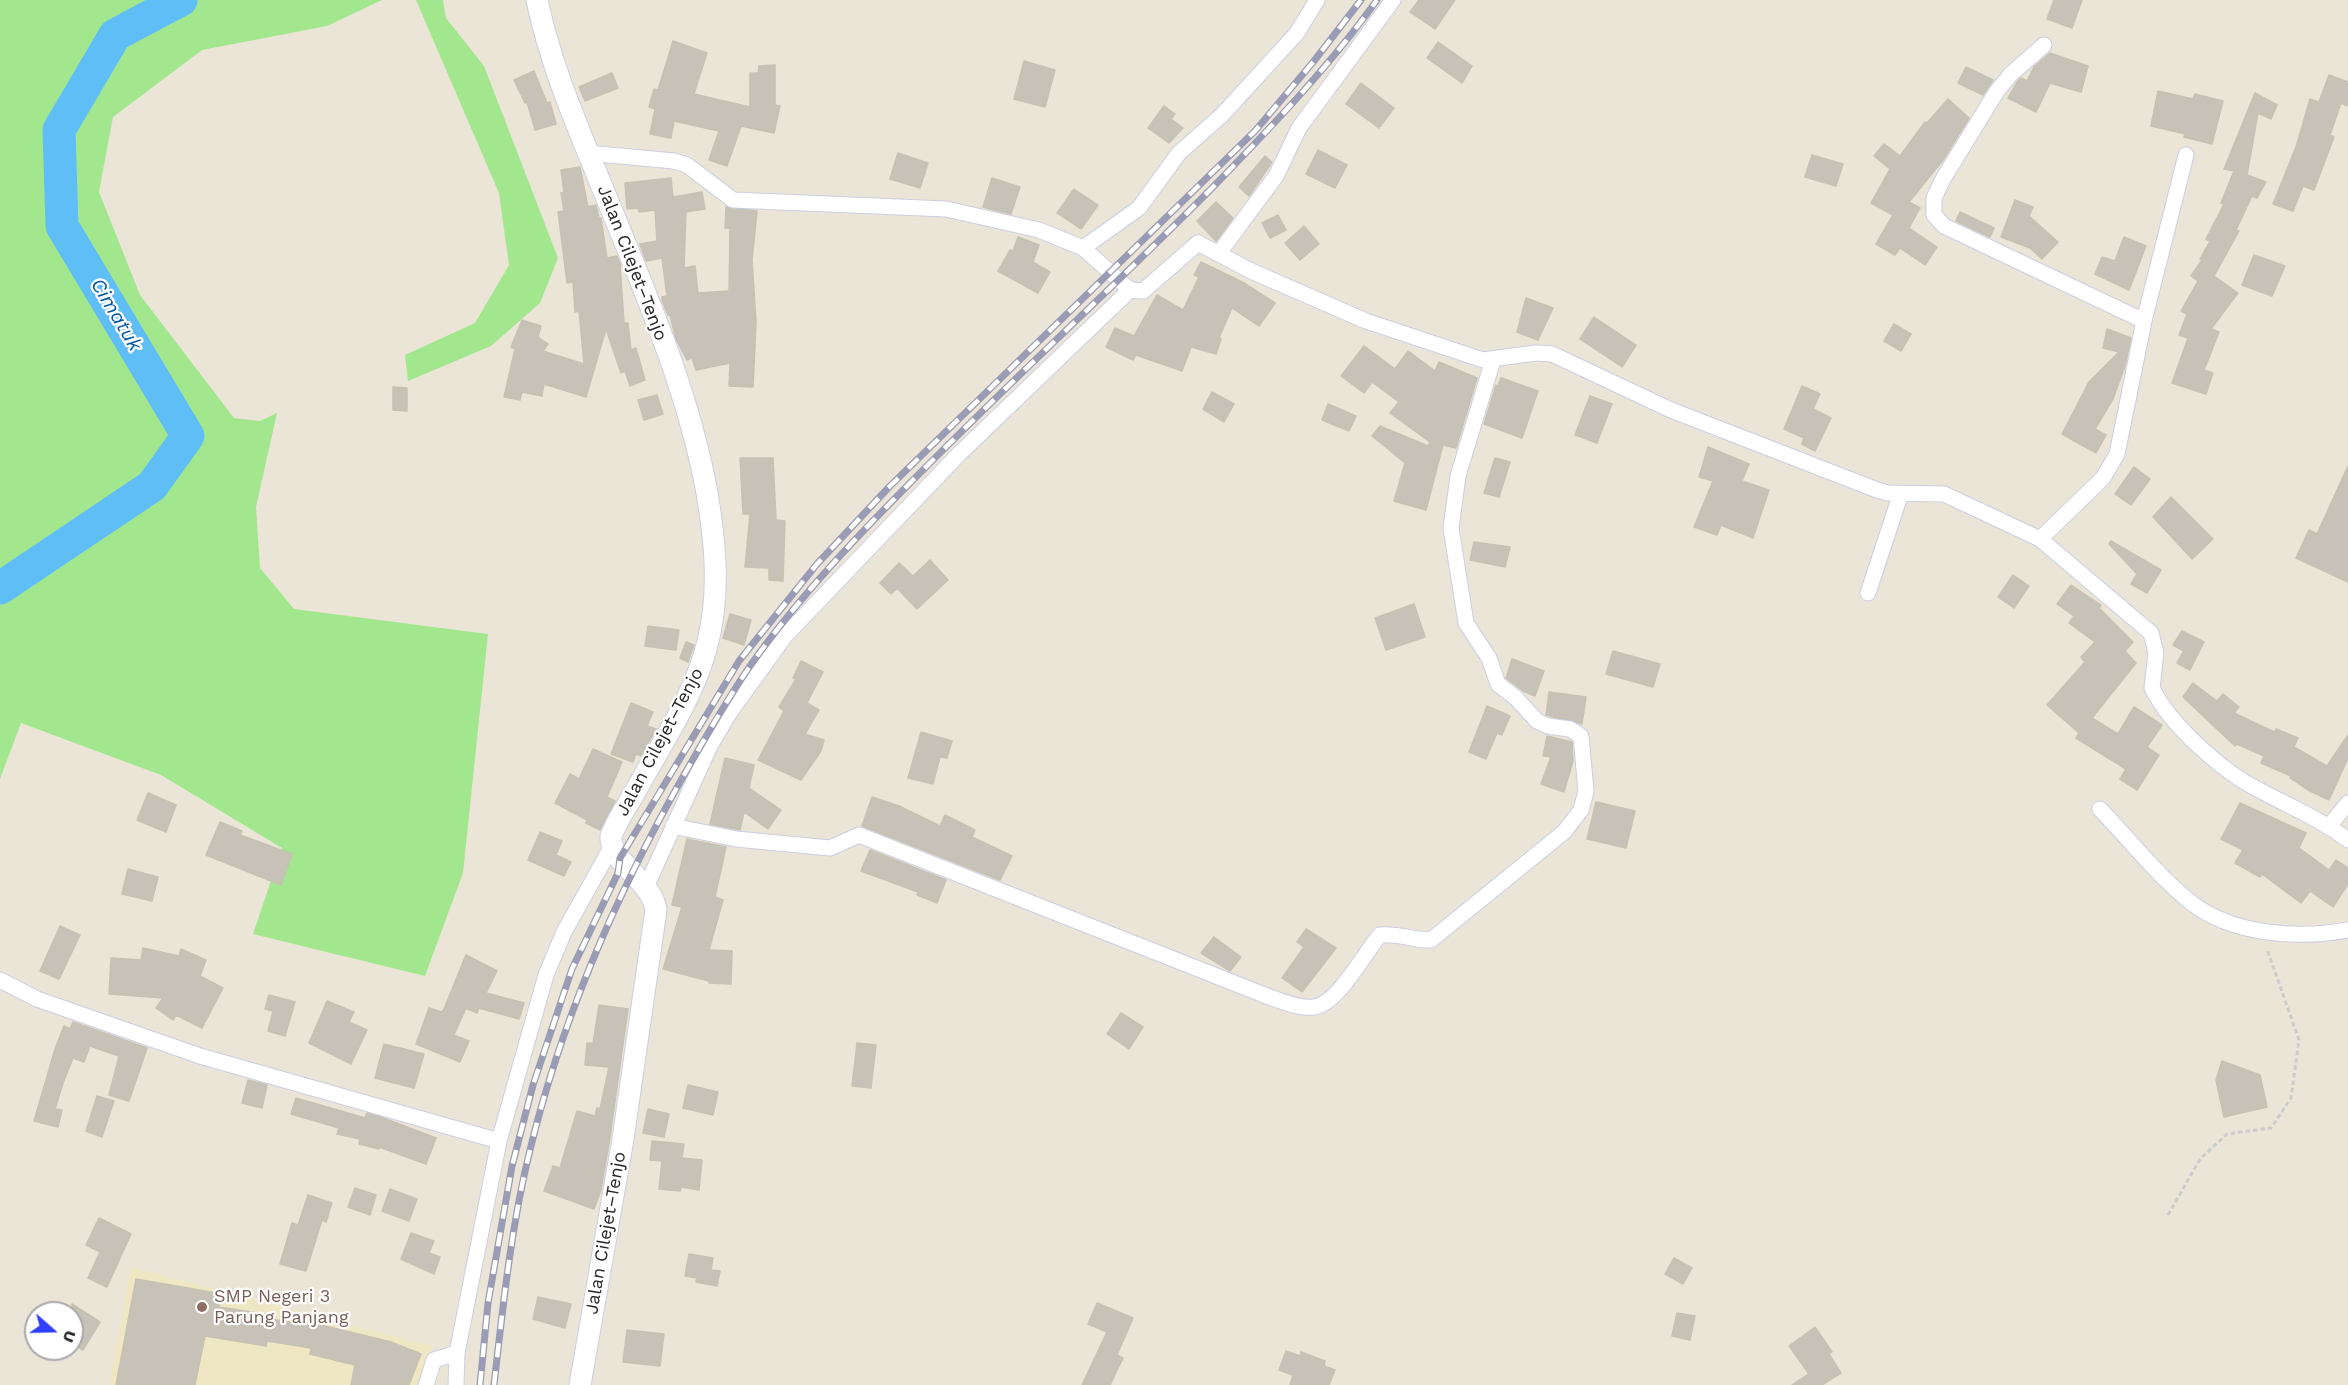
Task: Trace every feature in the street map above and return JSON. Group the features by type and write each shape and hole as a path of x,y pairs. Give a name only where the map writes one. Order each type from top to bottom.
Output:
{"main road":[{"name":"Jalan Cilejet–Tenjo","path":"537,0 542,26 588,153 636,269 682,394 702,468 715,546 714,606 704,657 688,695 613,831 612,846 646,887 655,903 655,917 623,1139 580,1385"}],"street":[{"path":"1083,248 1139,207 1179,153 1222,115 1297,33 1317,0"},
{"path":"1219,253 1276,176 1299,128 1393,0"},
{"path":"2044,45 2011,74 1996,92 1943,179 1934,198 1934,214 1944,226 2144,321"},
{"path":"588,153 674,161 687,165 733,200 946,209 1039,230 1083,248 1130,290 1143,291 1198,243 1251,271 1366,321 1493,360 1536,353 1552,354 1671,410 1877,490 1944,494 2040,539 2151,633 2156,653 2152,688 2157,698 2199,745 2258,790 2329,826 2348,840"},
{"path":"2040,539 2113,466 2121,440 2144,321 2186,155"},
{"path":"646,887 673,826 725,721 785,636 959,454 1130,290"},
{"path":"673,826 736,839 830,848 859,835 1272,998 1304,1007 1316,1007 1327,1000 1357,968 1380,935 1391,934 1415,940 1431,940 1564,832 1581,810 1586,791 1581,735 1570,729 1548,726 1537,721 1516,698 1498,684 1489,658 1466,623 1451,528 1458,476 1493,360"},
{"path":"1868,593 1901,493"},
{"path":"2329,826 2348,803"},
{"path":"2100,809 2193,904 2236,925 2295,934 2348,930"},
{"path":"456,1385 457,1353 499,1141 553,957 573,912 612,846"},
{"path":"0,980 38,999 200,1056 499,1141"},
{"path":"426,1385 434,1360 457,1353"}],"path":[{"path":"2168,1215 2200,1159 2227,1134 2271,1128 2291,1098 2299,1040 2279,989 2261,930"}],"shaded area":[{"name":"SMP Negeri 3 Parung Panjang","path":"131,1267 432,1346 420,1385 109,1385"}],"green space":[{"path":"0,0 382,0 327,26 202,50 113,117 99,192 140,295 234,418 260,421 277,413 256,507 260,568 294,609 488,634 463,873 425,976 253,934 282,848 161,775 21,723 0,779"},
{"path":"416,0 443,0 446,18 484,66 558,258 540,303 491,346 408,381 405,355 475,323 509,265 499,193"}],"building":[{"path":"1419,0 1455,0 1435,29 1410,12"},
{"path":"2054,0 2082,0 2072,28 2047,19"},
{"path":"673,41 707,53 694,94 750,107 750,73 758,73 759,66 775,65 775,105 780,106 774,133 741,126 727,166 709,160 719,131 674,121 671,138 650,134 655,109 649,107 654,89 658,90"},
{"path":"1438,42 1472,66 1462,83 1427,58"},
{"path":"2050,53 2088,66 2081,92 2050,83 2036,112 2008,98 2018,81 2021,78 2027,81 2034,67"},
{"path":"1024,61 1055,70 1045,107 1014,99"},
{"path":"1966,67 1993,80 1983,95 1958,83"},
{"path":"534,71 547,103 550,102 556,124 535,130 527,102 525,103 514,80"},
{"path":"612,73 618,88 585,101 579,87"},
{"path":"2329,75 2348,82 2348,106 2341,103 2330,135 2334,137 2314,190 2303,186 2293,211 2273,204 2296,147 2310,99 2319,102"},
{"path":"1361,83 1394,108 1379,128 1346,104"},
{"path":"2158,91 2193,99 2195,94 2223,101 2212,144 2184,137 2185,134 2151,126"},
{"path":"2255,93 2277,105 2271,119 2258,113 2247,175 2266,182 2257,198 2252,196 2236,230 2239,231 2214,276 2238,293 2211,329 2219,332 2204,370 2213,373 2206,394 2172,383 2188,338 2179,335 2187,314 2181,311 2198,281 2191,276 2202,260 2200,259 2210,241 2206,239 2224,204 2221,203 2234,171 2224,169"},
{"path":"1948,99 1969,118 1943,160 1909,202 1920,208 1909,228 1937,247 1925,265 1900,248 1895,255 1876,244 1893,215 1871,203 1890,169 1874,156 1884,144 1900,156 1925,122 1927,123"},
{"path":"1164,106 1175,114 1171,119 1183,128 1169,143 1148,128"},
{"path":"1318,150 1347,165 1335,188 1306,174"},
{"path":"898,153 928,163 920,188 890,179"},
{"path":"1812,155 1843,164 1836,186 1805,177"},
{"path":"1265,156 1272,162 1249,196 1239,187"},
{"path":"580,167 588,207 596,205 599,218 601,218 607,258 617,256 620,264 624,323 628,323 631,350 636,348 645,380 630,386 625,371 621,373 606,329 586,397 544,384 542,396 522,392 520,400 504,397 515,349 511,347 522,320 541,326 538,337 548,344 543,351 584,364 579,311 575,312 573,282 567,283 558,212 564,211 561,170"},
{"path":"671,178 673,197 702,192 705,209 686,212 684,268 695,266 698,293 729,291 730,228 725,228 726,207 757,211 752,260 756,322 753,387 729,386 730,363 696,370 692,358 687,360 676,339 670,315 662,300 662,297 667,296 662,258 646,261 640,244 657,241 655,210 639,212 638,208 627,209 625,183"},
{"path":"992,178 1020,187 1011,214 983,207"},
{"path":"1074,189 1098,205 1081,229 1057,213"},
{"path":"2015,200 2033,207 2029,216 2058,242 2042,259 2030,248 2001,237"},
{"path":"1216,202 1233,218 1216,241 1197,221"},
{"path":"1960,212 1994,228 1990,237 1956,221"},
{"path":"1278,215 1286,230 1270,238 1262,223"},
{"path":"1304,226 1319,244 1300,260 1285,243"},
{"path":"1018,237 1039,245 1033,262 1050,272 1038,293 998,271 1010,250 1013,251"},
{"path":"2124,237 2146,246 2129,290 2095,274 2102,257 2115,261"},
{"path":"2254,255 2285,266 2272,296 2242,285"},
{"path":"1201,262 1244,283 1275,303 1259,326 1232,308 1219,338 1221,339 1216,354 1191,347 1182,371 1136,355 1133,360 1106,347 1115,328 1134,336 1157,295 1183,310 1199,277 1194,275"},
{"path":"1526,298 1553,308 1538,340 1517,332"},
{"path":"1594,317 1636,345 1622,367 1580,339"},
{"path":"1894,324 1911,334 1901,351 1884,341"},
{"path":"2107,329 2131,338 2125,366 2113,399 2095,429 2106,435 2096,453 2062,434 2089,382 2119,352 2103,348"},
{"path":"1364,346 1395,369 1408,351 1435,371 1439,362 1477,378 1456,448 1443,445 1426,510 1394,501 1405,463 1372,436 1380,426 1428,446 1430,442 1390,413 1399,402 1372,382 1364,393 1341,376"},
{"path":"1501,378 1538,391 1522,438 1484,424 1496,385 1498,386"},
{"path":"1802,386 1820,394 1813,409 1831,418 1815,451 1802,444 1804,438 1784,429"},
{"path":"393,387 407,388 407,411 393,410"},
{"path":"1212,392 1234,404 1224,422 1203,409"},
{"path":"657,395 663,414 644,420 638,400"},
{"path":"1590,396 1612,404 1597,443 1575,435"},
{"path":"1328,404 1356,416 1349,431 1322,420"},
{"path":"1708,447 1749,464 1742,481 1769,490 1753,538 1721,525 1717,535 1694,527 1713,481 1699,477"},
{"path":"740,458 773,458 776,520 785,521 783,581 769,580 769,568 745,567 750,514 743,514"},
{"path":"1495,458 1510,462 1499,497 1484,493"},
{"path":"2348,466 2348,582 2296,558 2309,530 2317,534"},
{"path":"2134,467 2150,479 2131,505 2115,494"},
{"path":"2171,497 2213,539 2192,559 2153,517"},
{"path":"2111,541 2161,570 2147,593 2131,584 2137,574 2109,544"},
{"path":"1474,542 1510,547 1505,567 1470,560"},
{"path":"930,560 948,580 917,609 897,588 891,594 880,583 899,563 913,576"},
{"path":"2013,575 2029,586 2014,608 1998,597"},
{"path":"2071,585 2101,605 2099,608 2133,642 2125,651 2136,663 2092,718 2118,734 2134,707 2162,725 2147,747 2159,755 2137,790 2120,779 2126,769 2076,738 2079,733 2047,705 2085,662 2081,657 2095,642 2069,623 2074,616 2057,604"},
{"path":"1414,604 1425,637 1386,650 1375,618"},
{"path":"730,614 751,620 744,645 723,638"},
{"path":"648,626 679,630 676,650 645,646"},
{"path":"2182,631 2204,642 2190,670 2177,663 2184,651 2173,645"},
{"path":"686,642 694,645 688,662 680,658"},
{"path":"1613,651 1660,664 1653,687 1606,674"},
{"path":"1512,659 1544,671 1535,696 1523,691 1506,678"},
{"path":"801,661 823,672 807,703 819,710 805,734 824,740 821,751 801,780 758,760 784,711 779,707 796,679 793,678"},
{"path":"2193,683 2217,701 2223,694 2239,707 2234,713 2274,732 2276,729 2298,738 2294,747 2327,766 2348,735 2348,758 2329,800 2308,790 2290,778 2291,776 2261,763 2264,756 2237,744 2235,746 2183,697"},
{"path":"1549,692 1586,697 1582,724 1546,715"},
{"path":"631,703 653,712 647,726 656,729 641,756 636,754 633,762 611,754"},
{"path":"1487,706 1510,716 1502,735 1497,733 1486,759 1469,752"},
{"path":"921,732 952,741 947,758 940,757 933,784 908,778"},
{"path":"1547,736 1572,742 1573,761 1564,792 1541,784 1551,757 1543,756"},
{"path":"593,749 622,762 607,797 615,801 600,830 586,823 587,820 555,803 570,774 579,779"},
{"path":"725,758 754,765 749,788 781,810 768,829 744,812 740,830 710,824"},
{"path":"148,793 176,805 166,832 137,820"},
{"path":"872,797 899,806 940,826 945,815 975,830 972,837 1012,856 1000,880 862,826"},
{"path":"1596,802 1635,811 1626,848 1587,839"},
{"path":"2240,803 2306,833 2299,848 2329,870 2336,860 2348,868 2348,884 2333,907 2310,891 2301,903 2262,874 2260,877 2235,863 2243,850 2221,839"},
{"path":"220,822 242,831 240,835 292,854 281,885 206,855"},
{"path":"540,832 562,841 556,855 571,862 564,876 528,860"},
{"path":"687,839 726,847 715,897 723,900 709,950 732,951 731,984 709,983 709,981 663,969 682,907 672,905"},
{"path":"870,850 946,880 937,903 917,895 918,892 861,871"},
{"path":"128,869 158,877 152,901 122,894"},
{"path":"60,926 80,935 59,979 40,971"},
{"path":"1306,929 1336,948 1302,992 1282,978 1304,947 1297,942"},
{"path":"1214,937 1241,957 1230,971 1201,953"},
{"path":"143,948 179,956 181,949 206,960 200,976 223,988 202,1028 176,1015 173,1020 156,1008 163,998 109,994 111,958 141,960"},
{"path":"466,955 497,971 486,993 524,1003 519,1019 479,1008 477,1013 466,1008 454,1035 469,1041 460,1062 416,1044 429,1008 442,1012 444,1009"},
{"path":"269,995 295,1002 285,1036 268,1031 273,1011 265,1009"},
{"path":"327,1001 354,1012 349,1022 367,1030 351,1064 309,1043"},
{"path":"599,1005 628,1009 601,1190 594,1209 544,1191 553,1166 560,1168 577,1111 595,1116 597,1108 600,1109 609,1067 585,1065 587,1043 593,1043"},
{"path":"1121,1013 1143,1027 1129,1049 1107,1034"},
{"path":"73,1022 147,1048 129,1101 109,1095 119,1056 90,1046 84,1062 73,1058 63,1083 55,1109 62,1110 58,1127 34,1121 64,1026 70,1029"},
{"path":"857,1043 876,1045 871,1088 852,1086"},
{"path":"384,1044 424,1054 414,1088 375,1078"},
{"path":"2222,1061 2260,1075 2267,1107 2224,1117 2216,1080"},
{"path":"248,1080 267,1085 262,1108 242,1103"},
{"path":"688,1085 718,1092 713,1115 683,1108"},
{"path":"97,1096 114,1101 102,1137 86,1131"},
{"path":"296,1098 365,1118 367,1113 436,1138 426,1164 379,1147 379,1149 359,1144 360,1139 337,1134 339,1128 291,1114"},
{"path":"648,1109 669,1114 664,1137 643,1133"},
{"path":"652,1141 684,1144 682,1158 702,1160 699,1190 681,1187 680,1191 659,1189 662,1161 650,1160"},
{"path":"355,1188 376,1195 370,1215 348,1207"},
{"path":"390,1189 417,1199 409,1221 382,1211"},
{"path":"308,1195 332,1203 326,1222 322,1220 306,1271 280,1264 292,1223 298,1225"},
{"path":"99,1218 131,1234 107,1287 88,1278 100,1252 86,1245"},
{"path":"411,1233 434,1241 429,1253 440,1257 434,1274 401,1259"},
{"path":"689,1254 713,1258 711,1270 720,1271 717,1286 696,1282 697,1278 685,1276"},
{"path":"1674,1258 1692,1268 1683,1284 1665,1274"},
{"name":"SMP Negeri 3 Parung Panjang","path":"136,1279 222,1294 219,1307 271,1315 270,1319 317,1326 317,1324 391,1342 421,1354 409,1385 351,1385 355,1365 310,1354 311,1348 267,1341 266,1346 205,1336 195,1385 116,1385"},
{"path":"538,1297 571,1304 565,1328 533,1319"},
{"path":"1097,1303 1133,1318 1117,1355 1123,1358 1110,1385 1082,1385 1107,1332 1088,1324"},
{"path":"84,1312 100,1322 84,1348"},
{"path":"1677,1313 1695,1316 1690,1340 1672,1336"},
{"path":"1815,1327 1832,1352 1829,1354 1841,1373 1822,1385 1792,1385 1809,1374 1789,1346"},
{"path":"627,1330 664,1334 660,1366 623,1362"},
{"path":"1286,1351 1300,1356 1301,1352 1325,1361 1324,1366 1335,1370 1329,1385 1290,1385 1293,1375 1279,1370"}],"waterway":[{"name":"Cimatuk","path":"0,588 152,486 188,436 62,226 59,130 115,35 181,0"}],"railway":[{"path":"480,1385 488,1303 512,1166 533,1085 572,969 618,873 620,858 739,661 817,564 890,486 1255,131 1314,61 1361,0"},
{"path":"494,1385 508,1267 523,1179 543,1101 575,1004 614,911 659,820 708,733 750,666 790,614 855,540 960,433 1215,185 1320,72 1377,0"}],"place":[{"name":"SMP Negeri 3 Parung Panjang","path":"202,1307"}]}
